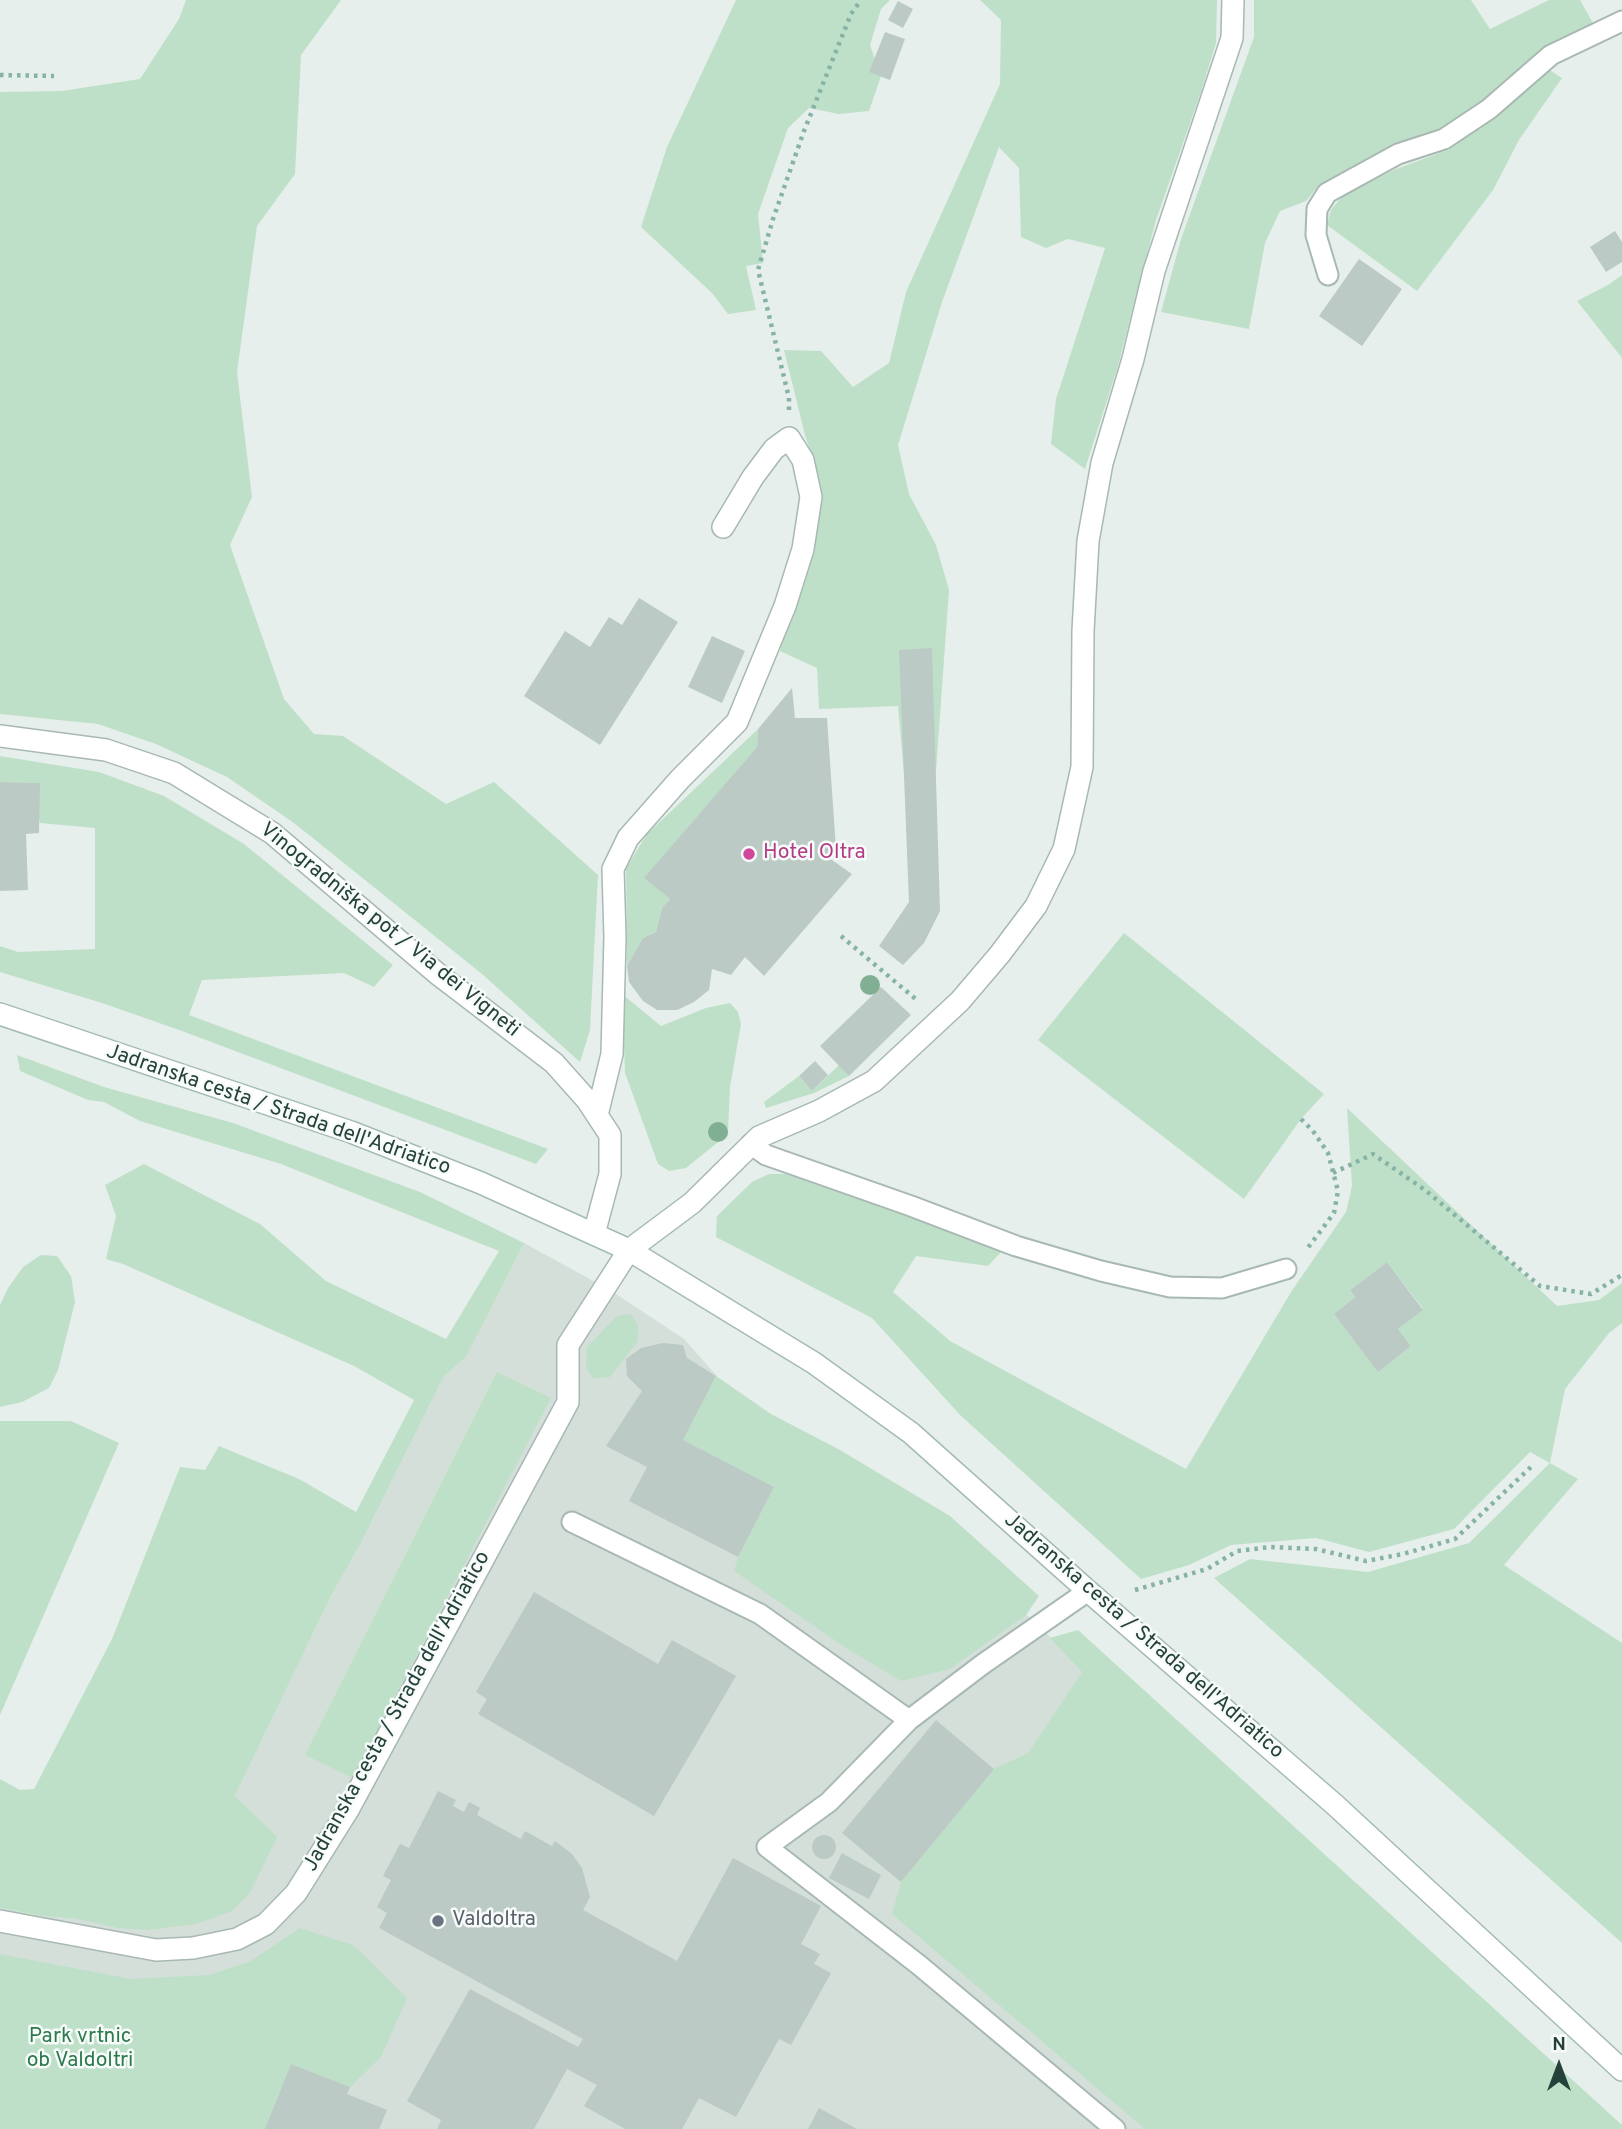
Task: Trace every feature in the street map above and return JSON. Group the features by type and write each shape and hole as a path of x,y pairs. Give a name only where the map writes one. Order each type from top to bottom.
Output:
{"street":[{"path":"629,1250 692,1203 759,1137 819,1111 874,1081 941,1020 1000,954 1036,906 1065,849 1082,767 1083,631 1088,541 1102,463 1133,359 1154,271 1232,38 1233,0"},
{"path":"597,1115 612,1054 615,937 613,869 628,838 680,779 737,722 785,606 803,549 811,497 803,460 789,438 774,449 723,527"},
{"name":"Vinogradniška pot / Via dei Vigneti","path":"0,736 106,750 174,773 272,833 439,975 554,1063 587,1100 610,1135 610,1174 594,1234"},
{"name":"Jadranska cesta / Strada dell'Adriatico","path":"0,1014 351,1132 481,1184 629,1250 814,1363 911,1433 1334,1804 1622,2070"},
{"name":"Jadranska cesta / Strada dell'Adriatico","path":"0,1922 156,1950 192,1948 237,1939 266,1924 296,1893 348,1810 568,1402 568,1345 629,1250"}],"lane":[{"path":"1328,275 1316,235 1317,209 1326,193 1398,154 1444,139 1489,109 1550,55 1622,20"},
{"path":"751,1144 766,1155 1016,1246 1101,1271 1170,1287 1222,1288 1286,1269"},
{"path":"572,1522 760,1614 909,1720"},
{"path":"1088,1591 983,1664 909,1720 829,1802 767,1847 919,1965 1115,2129"}],"path":[{"path":"789,438 789,398 758,270 804,131 851,14 861,0"},
{"path":"0,75 54,76"},
{"path":"841,936 891,977"},
{"path":"1286,1269 1311,1245 1334,1213 1338,1191 1328,1153 1301,1119"},
{"path":"1333,1173 1373,1154 1425,1190 1540,1286 1591,1294 1622,1275"},
{"path":"1108,1608 1130,1591 1207,1569 1237,1551 1269,1547 1316,1549 1366,1561 1455,1539 1532,1466"}],"shaded area":[{"path":"524,1243 610,1290 684,1339 803,1473 949,1553 1039,1625 1152,1746 1612,2129 0,2129 0,1908 41,1916 78,1919 235,1796 332,1594 360,1545 444,1376 466,1356"}],"green space":[{"path":"186,0 341,0 301,55 295,174 257,226 237,372 252,497 230,545 284,699 314,734 343,736 446,804 494,782 598,875 590,1030 580,1062 482,974 294,823 227,777 156,744 98,724 0,714 0,92 62,91 140,79 179,19"},
{"path":"736,0 890,0 881,9 870,45 881,76 869,111 839,114 809,108 788,128 758,214 763,263 746,266 756,310 728,314 712,293 641,227 667,147"},
{"path":"980,0 1217,0 1216,43 1156,220 1118,366 1085,469 1051,444 1056,399 1105,248 1068,239 1046,248 1021,237 1019,168 999,147 942,302 898,445 909,494 936,545 949,590 936,771 904,774 898,706 819,709 817,668 780,651 819,508 816,468 784,350 821,351 853,387 889,363 906,292 1000,84 1001,20"},
{"path":"1254,0 1471,0 1490,29 1549,0 1580,0 1594,25 1443,130 1394,144 1319,185 1306,201 1280,211 1265,243 1249,329 1161,312 1181,239 1254,37"},
{"path":"1548,69 1562,78 1519,140 1493,190 1417,291 1327,225 1331,210 1343,195 1396,169 1448,150 1491,118"},
{"path":"1622,275 1622,358 1577,301"},
{"path":"758,729 757,747 645,878 670,899 662,908 656,932 643,938 627,966 626,868 647,834"},
{"path":"0,756 99,772 164,796 244,844 393,965 374,987 344,973 202,980 189,1015 548,1149 536,1164 182,1031 0,972 0,946 18,952 95,949 95,828 40,823 31,783 0,782"},
{"path":"1124,933 1324,1094 1301,1119 1244,1199 1038,1040"},
{"path":"622,994 661,1026 706,1008 730,1003 738,1012 741,1024 730,1087 728,1134 686,1168 669,1171 658,1164 625,1073"},
{"path":"17,1055 104,1087 233,1123 420,1192 524,1243 466,1357 444,1376 360,1545 332,1594 235,1796 277,1837 250,1893 232,1911 196,1924 148,1930 117,1928 78,1919 41,1916 0,1908 0,1779 20,1790 34,1789 112,1639 180,1467 205,1470 219,1446 299,1479 356,1512 414,1400 354,1366 123,1264 106,1259 116,1216 105,1185 144,1164 260,1224 326,1281 446,1339 499,1251 281,1164 140,1121 104,1102 88,1100 20,1071"},
{"path":"839,1065 849,1076 814,1093 766,1108 764,1102 799,1076 812,1091"},
{"path":"1347,1108 1557,1306 1599,1300 1622,1283 1622,1323 1609,1333 1565,1389 1550,1463 1530,1452 1454,1529 1369,1552 1316,1538 1231,1545 1189,1565 1141,1579 960,1415 872,1318 716,1237 717,1216 752,1182 769,1174 786,1174 1003,1250 988,1266 916,1256 893,1292 950,1341 1186,1469 1291,1292 1346,1212 1352,1186","holes":["1387,1262 1423,1309 1398,1329 1411,1346 1378,1371 1334,1314 1355,1297 1350,1290"]},
{"path":"41,1255 57,1256 71,1276 75,1302 58,1370 49,1388 22,1402 0,1407 0,1305 23,1267"},
{"path":"631,1314 638,1325 638,1341 610,1377 593,1378 586,1368 587,1347 617,1316"},
{"path":"497,1372 551,1398 353,1778 305,1755"},
{"path":"716,1376 771,1414 840,1450 950,1516 1039,1596 1026,1615 950,1669 901,1681 846,1648 734,1571 738,1557 774,1487 683,1440"},
{"path":"0,1421 71,1421 119,1443 0,1715"},
{"path":"1550,1463 1578,1479 1504,1565 1622,1643 1622,1943 1214,1578 1250,1559 1368,1572 1469,1543"},
{"path":"1078,1630 1622,2125 1622,2129 1145,2129 892,1914 901,1882 994,1769 1028,1753 1082,1672 1050,1638"},
{"name":"Park vrtnic ob Valdoltri","path":"300,1928 355,1946 407,1998 381,2057 350,2087 291,2064 265,2129 0,2129 0,1954 131,1979 209,1975 251,1961"}],"building":[{"path":"898,1 913,9 903,28 888,20"},
{"path":"885,32 905,39 890,80 869,72"},
{"path":"1615,231 1622,242 1622,262 1606,272 1590,247"},
{"path":"1359,259 1402,289 1362,346 1319,316"},
{"path":"639,598 678,622 600,745 524,696 565,631 590,647 609,617 622,625"},
{"path":"712,636 745,651 722,703 688,687"},
{"path":"932,648 940,911 924,943 903,965 879,946 909,902 899,650"},
{"name":"Hotel Oltra","path":"792,688 795,718 827,718 836,849 829,858 852,874 764,976 745,957 731,975 712,969 709,990 694,1002 677,1010 657,1010 643,1001 629,982 627,966 643,938 656,932 662,908 670,899 644,878 757,747 758,729"},
{"path":"0,782 40,783 39,833 26,834 28,890 0,891"},
{"path":"881,987 911,1015 849,1076 820,1046"},
{"path":"815,1061 828,1075 812,1091 799,1076"},
{"path":"1387,1262 1423,1310 1398,1329 1411,1346 1378,1372 1334,1314 1355,1297 1350,1290"},
{"path":"663,1343 683,1345 687,1358 716,1376 683,1440 774,1487 738,1557 629,1501 647,1467 606,1446 642,1391 627,1376 626,1359 641,1348"},
{"path":"534,1592 658,1664 672,1640 736,1676 654,1816 478,1714 487,1699 476,1692"},
{"path":"936,1720 994,1769 901,1882 842,1833"},
{"path":"438,1791 456,1800 453,1806 464,1812 469,1802 480,1808 477,1815 521,1839 525,1831 552,1846 555,1841 572,1854 582,1868 590,1897 583,1910 677,1961 733,1858 821,1906 801,1944 820,1954 814,1964 831,1973 791,2045 779,2039 736,2117 699,2098 682,2129 625,2129 584,2106 597,2085 567,2069 534,2129 437,2129 441,2120 407,2101 470,1989 578,2047 583,2039 379,1928 387,1913 377,1907 391,1880 383,1876 400,1844 409,1848"},
{"path":"824,1835 833,1838 836,1847 833,1856 824,1859 815,1856 812,1847 815,1838"},
{"path":"842,1853 881,1875 869,1899 829,1878"},
{"path":"291,2064 350,2087 347,2094 387,2110 379,2129 265,2129"},
{"path":"819,2108 857,2129 808,2129"}],"place":[{"name":"Hotel Oltra","path":"749,854"},
{"name":"Valdoltra","path":"438,1921"}]}
